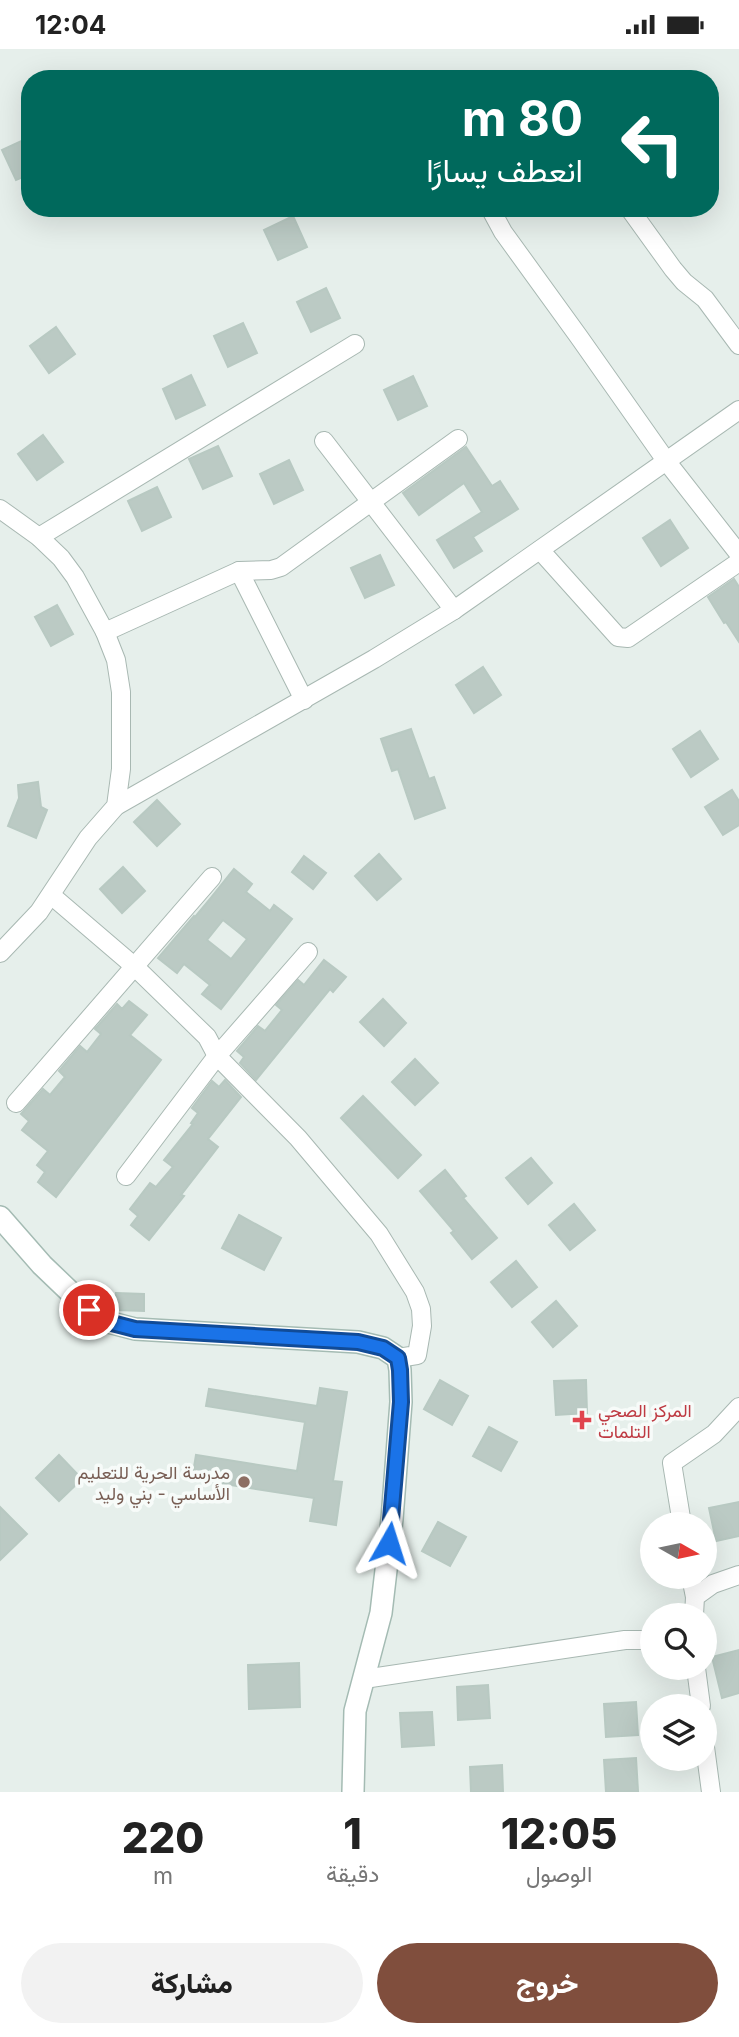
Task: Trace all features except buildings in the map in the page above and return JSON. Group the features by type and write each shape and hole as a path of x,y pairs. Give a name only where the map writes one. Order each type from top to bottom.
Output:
{"street":[{"path":"495,217 667,462 739,554"},
{"path":"635,217 673,269 705,299 739,345"},
{"path":"39,537 355,344"},
{"path":"0,953 39,912 88,838 116,806 304,700 454,610 739,410"},
{"path":"105,632 239,571 271,571 281,567 458,439"},
{"path":"324,441 454,610"},
{"path":"0,509 39,537 61,558 75,577 105,632 116,660 121,692 121,769 116,806"},
{"path":"540,550 618,637 623,639 739,562"},
{"path":"239,571 304,700"},
{"path":"16,1103 212,877"},
{"path":"0,1217 42,1265 89,1310 108,1322 135,1329 358,1342 383,1348 398,1358 417,1355 422,1326 421,1309 415,1292 379,1234 298,1138 218,1056 207,1037 134,966 51,895"},
{"path":"126,1176 218,1056 308,952"},
{"path":"353,1792 355,1711 381,1613 392,1519 401,1402 398,1358"},
{"path":"680,1512 672,1463 714,1434 739,1406"},
{"path":"695,1597 713,1584 739,1575"},
{"path":"693,1589 695,1603"},
{"path":"364,1679 640,1640"},
{"path":"708,1771 710,1792"}],"place":[{"name":"المركز الصحي التلمات","path":"582,1420"},
{"name":"مدرسة الحرية للتعليم الأساسي - بني وليد","path":"244,1482"}],"route":[{"path":"89,1310 108,1322 135,1329 358,1342 383,1348 398,1358 401,1402 389,1543"}]}
